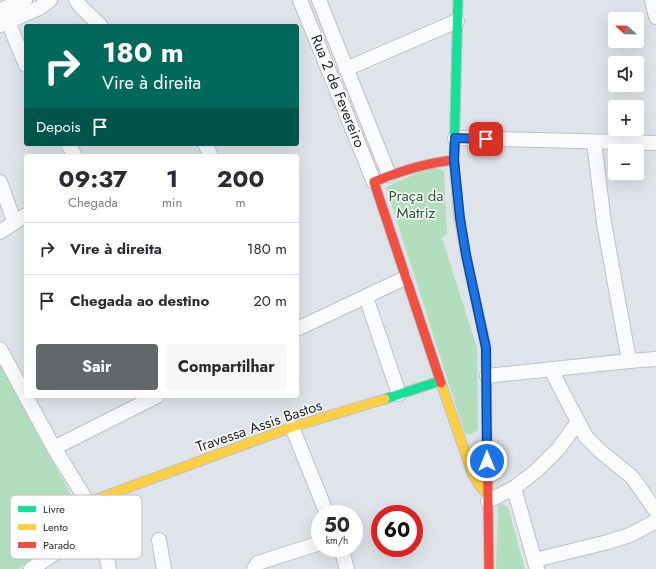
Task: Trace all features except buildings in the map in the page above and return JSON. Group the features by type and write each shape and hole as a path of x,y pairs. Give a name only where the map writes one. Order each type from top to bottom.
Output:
{"street":[{"path":"0,10 25,0"},
{"path":"24,61 4,23 39,8 50,0"},
{"path":"76,0 99,24"},
{"name":"Rua 2 de Fevereiro","path":"300,0 374,182"},
{"name":"Rua 2 de Fevereiro","path":"319,0 389,175"},
{"path":"458,0 454,160 461,225 486,348 489,569"},
{"path":"652,0 656,16"},
{"path":"346,69 457,21"},
{"path":"455,138 656,144"},
{"path":"594,142 604,223 629,360"},
{"path":"454,160 431,163 389,175 374,182 405,278 474,477 487,497"},
{"path":"0,182 20,218 0,232"},
{"path":"299,327 405,278"},
{"path":"366,297 400,394"},
{"path":"0,349 24,393"},
{"path":"487,376 551,370 629,360 656,359"},
{"path":"551,370 586,437 600,451 632,476 656,511"},
{"name":"Travessa Assis Bastos","path":"108,495 292,427 440,381"},
{"path":"27,398 54,448 84,495"},
{"path":"54,448 152,398"},
{"path":"487,497 514,488 536,471 559,448 578,422"},
{"path":"292,427 323,505"},
{"path":"514,488 536,564 608,542 656,522"},
{"path":"159,540 164,569"},
{"path":"254,569 258,563 311,546"},
{"path":"343,557 347,569"},
{"path":"107,559 109,569"},
{"path":"31,569 51,563"}],"green space":[{"name":"Praça da Matriz","path":"433,166 444,171 447,234 442,238 477,348 478,430 472,434 465,434 386,187"},
{"path":"0,365 71,495 10,495 10,559 34,559 18,569 0,569"},
{"path":"503,504 508,507 525,569 496,569 498,505"}],"traffic: fast":[{"path":"457,195 454,160 458,0"},
{"path":"385,399 440,381"}],"traffic: slow":[{"path":"457,195 459,218 466,255 486,347 487,431"},
{"path":"441,383 472,473 479,485 487,494"},
{"path":"108,495 292,427 385,399"}],"traffic: jam":[{"path":"441,383 374,182 413,168 454,160"},
{"path":"487,431 489,569"}],"route":[{"path":"486,139 455,138 454,160 456,190 466,255 486,348 487,461"}]}
